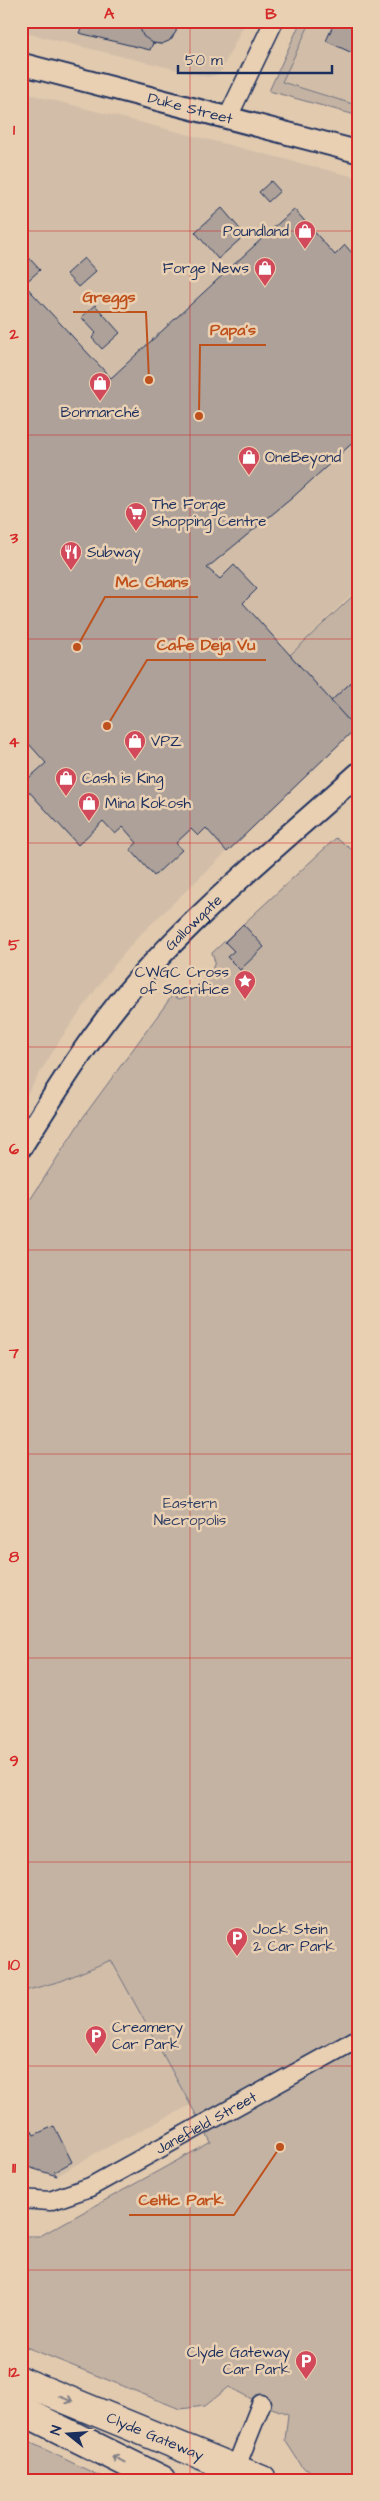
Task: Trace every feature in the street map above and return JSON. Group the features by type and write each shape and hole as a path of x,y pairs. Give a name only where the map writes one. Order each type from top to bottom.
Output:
{"main road":[{"name":"Clyde Gateway","path":"21,2381 233,2474 262,2480"},
{"path":"21,2410 162,2480"}],"street":[{"path":"228,117 274,21"},
{"name":"Duke Street","path":"21,64 359,152"},
{"name":"Gallowgate","path":"21,1147 78,1059 138,980 197,920 359,774"},
{"name":"Janefield Street","path":"21,2199 50,2201 90,2187 359,2038"},
{"path":"233,2474 261,2404"}],"shaded area":[{"path":"21,21 246,21 221,71 214,76 207,77 21,32"},
{"path":"311,21 359,21 359,106 282,82"},
{"name":"The Forge Shopping Centre","path":"21,92 359,178 359,587 290,655 356,728 139,936 107,974 60,1040 21,1104"},
{"name":"Creamery Car Park","path":"111,1960 191,2105 96,2153 57,2176 21,2165 21,1992 61,1981"}],"green space":[{"path":"301,21 311,21 282,82 359,106 359,116 269,91"},
{"path":"359,590 359,675 331,701 290,655"},
{"name":"Eastern Necropolis","path":"336,838 359,855 359,2480 330,2480 303,2468 285,2440 288,2414 261,2404 229,2387 205,2406 180,2409 21,2345 21,2236 40,2236 211,2142 111,1960 61,1981 21,1992 21,1214 84,1116 172,996 179,999 186,997 211,972 215,962 212,953"},
{"path":"21,2438 108,2480 21,2480"}],"building":[{"path":"84,21 177,21 177,28 172,39 161,44 153,43 150,50 79,33"},
{"path":"140,21 177,21 176,32 169,41 161,44 153,43 143,36"},
{"path":"335,21 359,21 359,56 326,41"},
{"path":"271,181 280,191 268,202 259,192"},
{"path":"222,208 245,235 218,259 195,232"},
{"name":"The Forge Shopping Centre","path":"294,209 335,255 345,245 352,253 359,246 359,437 292,498 207,568 220,579 234,565 257,589 243,603 356,728 227,852 206,828 198,836 191,829 176,843 182,850 154,876 130,849 137,843 123,827 115,834 103,821 78,845 22,784 46,763 21,735 21,281 111,378"},
{"path":"21,249 40,270 24,284 21,281"},
{"path":"84,258 96,271 78,287 66,274"},
{"path":"95,305 120,333 102,349 92,338 96,333 81,317"},
{"path":"359,675 359,732 331,701"},
{"path":"243,924 264,947 240,970 227,957 234,951 225,942"},
{"path":"21,2125 30,2128 34,2135 54,2126 72,2162 54,2172 57,2176 21,2165"}],"place":[{"name":"Poundland","path":"305,250"},
{"name":"Forge News","path":"265,287"},
{"name":"Greggs","path":"149,380"},
{"name":"Bonmarché","path":"100,402"},
{"name":"Papa's","path":"199,416"},
{"name":"OneBeyond","path":"249,476"},
{"name":"The Forge Shopping Centre","path":"136,532"},
{"name":"Subway","path":"71,571"},
{"name":"Mc Chans","path":"77,647"},
{"name":"Cafe Deja Vu","path":"107,726"},
{"name":"VPZ","path":"135,760"},
{"name":"Cash is King","path":"66,797"},
{"name":"Mina Kokosh","path":"89,822"},
{"name":"CWGC Cross of Sacrifice","path":"245,1000"},
{"name":"Jock Stein 2 Car Park","path":"237,1957"},
{"name":"Creamery Car Park","path":"96,2055"},
{"name":"Celtic Park","path":"280,2147"},
{"name":"Clyde Gateway Car Park","path":"306,2380"}]}
